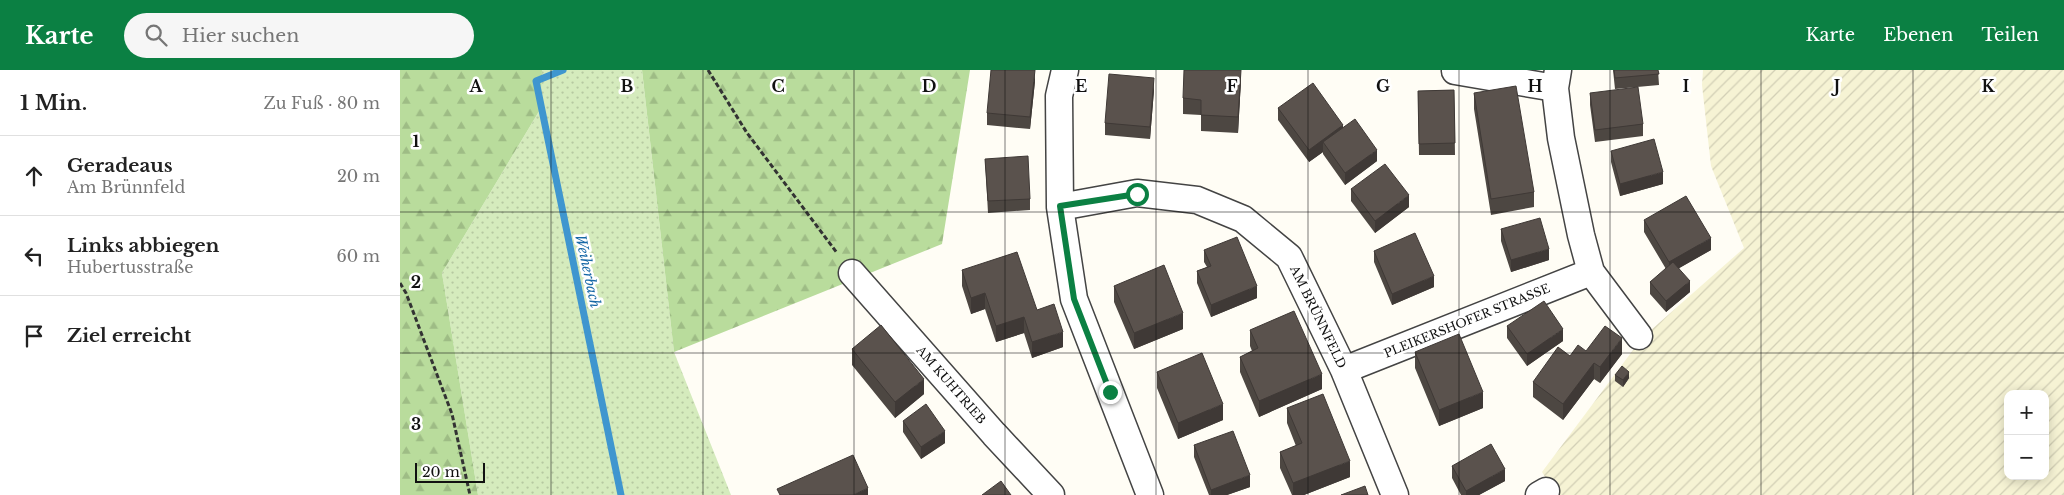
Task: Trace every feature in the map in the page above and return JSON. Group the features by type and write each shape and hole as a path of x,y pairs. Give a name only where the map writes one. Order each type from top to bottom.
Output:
{"street":[{"path":"1065,70 1059,96 1060,206 1074,299 1150,495"},
{"path":"1455,71 1556,79 1561,138 1581,235 1591,272 1639,336"},
{"name":"AM BRÜNNFELD","path":"1060,206 1137,194 1197,200 1243,219 1289,257 1344,370 1395,495"},
{"name":"PLEIKERSHOFER STRASSE","path":"1344,370 1591,272"},
{"name":"AM KUHTRIEB","path":"852,273 987,427 1051,495"}],"path":[{"path":"708,70 747,133 852,273"},
{"path":"400,283 406,293 452,414 470,495"}],"shaded area":[{"path":"1703,70 2064,70 2064,495 1556,495 1542,472 1642,338 1744,248 1711,166 1702,85"}],"green space":[{"path":"400,70 542,70 541,108 442,273 478,495 400,495"},
{"path":"542,70 642,70 674,352 731,495 478,495 442,273 541,108"},
{"path":"642,70 970,70 942,244 674,352"}],"building":[{"path":"991,70 1035,70 1030,117 987,113"},
{"path":"1184,70 1241,70 1238,117 1201,115 1201,100 1183,98"},
{"path":"1614,70 1658,70 1659,74 1615,78"},
{"path":"1109,74 1154,78 1150,127 1105,123"},
{"path":"1313,83 1343,125 1309,150 1278,108"},
{"path":"1516,86 1534,192 1491,199 1474,93"},
{"path":"1638,87 1643,124 1595,130 1590,93"},
{"path":"1454,90 1455,143 1419,144 1418,91"},
{"path":"1355,119 1377,150 1345,173 1323,142"},
{"path":"1654,139 1663,172 1620,184 1611,151"},
{"path":"1028,156 1030,199 988,201 985,159"},
{"path":"1385,164 1409,195 1375,221 1351,189"},
{"path":"1686,196 1711,238 1669,262 1644,220"},
{"path":"1540,218 1549,249 1511,260 1501,229"},
{"path":"1415,233 1434,276 1392,294 1374,251"},
{"path":"1237,237 1257,286 1211,305 1197,271 1211,266 1204,250"},
{"path":"1017,252 1037,310 1054,304 1063,332 1032,342 1024,317 996,326 985,293 971,298 962,270"},
{"path":"1673,262 1690,281 1666,301 1650,282"},
{"path":"1164,265 1183,313 1134,333 1114,286"},
{"path":"1544,301 1563,329 1527,354 1507,326"},
{"path":"1294,311 1322,374 1259,401 1240,357 1258,348 1250,330"},
{"path":"881,325 924,379 895,402 852,349"},
{"path":"1605,326 1622,338 1600,367 1594,363 1563,404 1533,382 1558,347 1570,356 1578,345 1586,351"},
{"path":"1459,334 1483,392 1439,410 1415,352"},
{"path":"1202,353 1223,404 1178,423 1157,372"},
{"path":"1622,366 1629,372 1623,380 1615,375"},
{"path":"1323,394 1350,461 1293,483 1280,452 1302,443 1287,408"},
{"path":"926,404 945,431 921,447 903,421"},
{"path":"1233,431 1250,475 1211,490 1194,445"},
{"path":"1491,444 1505,469 1466,491 1452,466"},
{"path":"853,455 868,488 853,495 780,495 777,489"},
{"path":"1001,481 1011,495 982,495"},
{"path":"1365,486 1368,495 1341,495"}],"waterway":[{"name":"Weiherbach","path":"563,70 536,81 621,495"}],"route":[{"path":"1110,392 1074,299 1060,206 1137,194"}]}
